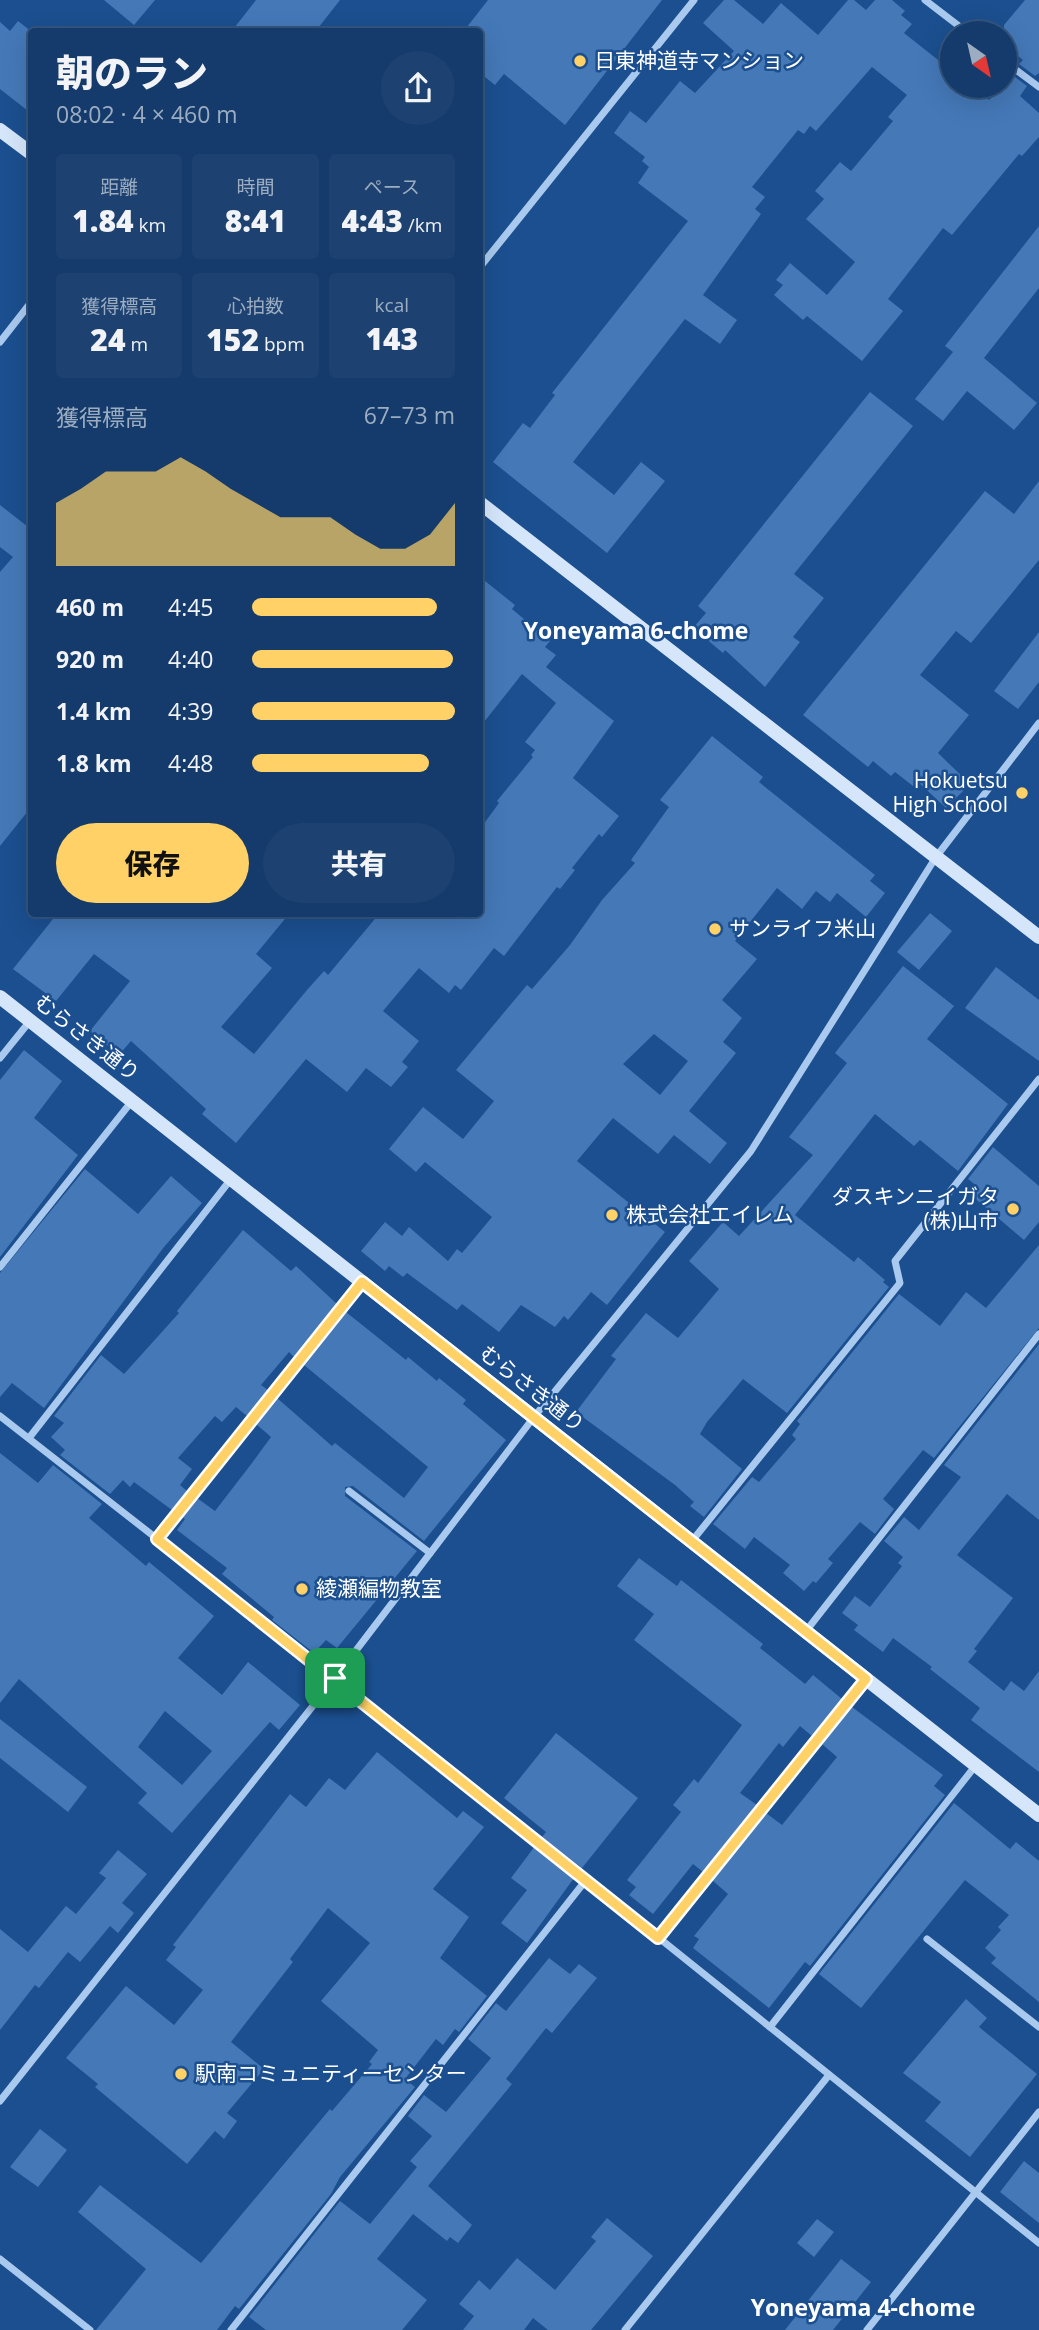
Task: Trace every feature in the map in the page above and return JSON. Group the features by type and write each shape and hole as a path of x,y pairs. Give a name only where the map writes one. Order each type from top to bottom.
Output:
{"street":[{"path":"483,263 694,0"},
{"path":"925,0 952,21"},
{"path":"1017,71 1039,88"},
{"path":"0,130 28,151"},
{"path":"0,342 28,306"},
{"path":"483,505 1039,937"},
{"path":"0,2101 335,1678 534,1417 751,1151 936,857 1039,723"},
{"name":"むらさき通り","path":"0,996 1039,1815"},
{"path":"0,1058 30,1020"},
{"path":"692,1541 900,1283 895,1261 1039,1079"},
{"path":"0,1267 132,1101"},
{"path":"29,1438 232,1179"},
{"path":"157,1539 362,1282"},
{"path":"806,1631 1039,1334"},
{"path":"0,1416 335,1678 1039,2244"},
{"path":"349,1491 430,1553"},
{"path":"658,1938 866,1679"},
{"path":"770,2027 975,1765"},
{"path":"231,2330 586,1880"},
{"path":"927,1939 1039,2027"},
{"path":"625,2330 829,2076"},
{"path":"867,2330 1039,2112"},
{"path":"0,2259 90,2330"}],"building":[{"path":"104,0 155,0 134,25"},
{"path":"256,0 340,0 318,28 234,28"},
{"name":"日東神道寺マンション","path":"488,0 662,0 565,125 504,74 495,85 483,75 483,28 466,28"},
{"path":"724,0 734,0 763,24 781,3 818,35 848,0 854,0 866,10 875,0 892,0 905,11 901,15 912,24 904,33 940,62 940,98 1017,98 1017,78 1027,86 1020,96 1039,113 1039,137 1022,156 1019,154 952,235 943,228 888,299 903,311 862,361 807,316 803,320 774,295 783,285 776,280 790,263 827,295 855,262 806,219 824,199 815,191 840,162 851,171 893,121 888,117 907,95 872,67 816,131 810,126 804,134 798,130 752,187 765,197 755,209 761,214 703,295 737,320 720,344 685,319 573,462 614,495 641,462 665,481 607,553 493,462 523,423 530,428 555,395 552,393 688,221 638,183 649,167 642,161 645,157 614,133 630,111 646,123 680,81 695,93 734,51 703,23"},
{"path":"1025,0 1039,0 1039,73 1035,76 1019,64 1023,60 1017,55 1017,21 1007,21"},
{"path":"18,21 28,29 28,111 0,89 0,22 10,31"},
{"path":"1039,226 1039,288 984,358 1037,403 1014,430 967,391 943,421 915,399 953,352 945,346"},
{"path":"870,392 913,426 794,574 824,598 793,637 800,642 765,687 725,650 723,653 693,628 706,613 698,606"},
{"path":"1039,481 1039,560 971,643 956,631 920,675 969,715 938,753 970,784 946,808 917,781 913,786 895,772 891,776 873,761 868,767 803,715 985,491 1014,514"},
{"path":"0,505 28,527 28,811 0,846 0,572 13,557 0,547"},
{"path":"483,579 515,605 512,609 550,641 545,647 556,655 546,667 614,721 573,778 619,816 602,837 599,834 572,868 575,870 560,889 557,887 504,956 494,948 461,990 455,985 449,993 419,968 383,1011 419,1041 402,1062 408,1067 391,1087 366,1068 347,1092 306,1059 236,1143 202,1114 206,1109 131,1041 119,1055 90,1031 130,981 94,954 56,1001 13,969 55,917 287,917 256,954 272,968 221,1027 254,1054 307,990 324,971 328,975 376,917 483,917 483,825 499,803 497,801 533,757 531,755 535,750 525,742 556,703 522,674 483,723"},
{"path":"1039,632 1039,682 1018,709 994,691"},
{"path":"712,736 763,777 759,782 875,875 870,881 885,893 866,917 837,893 830,902 816,891 802,909 777,888 735,941 757,959 722,1000 742,1018 723,1042 736,1053 689,1111 727,1143 710,1164 674,1135 658,1154 613,1118 577,1161 665,1232 607,1305 591,1292 568,1320 564,1316 555,1327 521,1305 499,1332 462,1304 457,1310 407,1273 403,1277 389,1266 385,1271 361,1251 385,1222 402,1236 409,1227 448,1261 457,1249 462,1253 492,1217 425,1162 416,1172 389,1149 423,1107 463,1139 494,1101 456,1070 527,985 532,989 570,945 602,900 635,863 631,860 669,807 660,800","holes":["654,1034 688,1061 660,1095 623,1064"]},
{"path":"930,913 952,931 919,970 897,952"},
{"path":"903,966 954,1006 927,1039 1008,1104 958,1171 920,1140 914,1146 875,1114 795,1215 854,1262 858,1257 885,1280 883,1282 889,1287 787,1413 743,1379 707,1422 700,1434 742,1469 704,1517 690,1506 694,1502 675,1485 576,1412 616,1359 611,1356 646,1313 678,1338 719,1289 689,1261 723,1222 739,1236 813,1155 789,1137 847,1063 835,1053"},
{"path":"996,967 1039,1000 1039,1061 965,1008"},
{"path":"24,1050 62,1081 34,1118 78,1155 0,1257 0,1080"},
{"name":"ダスキンニイガタ (株)山市","path":"993,1147 1039,1186 1039,1222 1024,1240 971,1195 978,1187 968,1179"},
{"path":"85,1169 138,1214 171,1176 202,1203 164,1247 44,1408 12,1383 0,1397 0,1273"},
{"path":"243,1230 291,1271 296,1266 337,1304 294,1357 289,1352 261,1385 268,1390 247,1416 236,1407 222,1422 215,1416 178,1458 192,1469 180,1485 187,1491 172,1510 134,1482 130,1487 123,1480 110,1494 60,1455 65,1450 51,1437 64,1423 54,1416 101,1355 124,1374 179,1313 177,1311"},
{"path":"1039,1245 1039,1328 934,1458 923,1450 883,1499 894,1509 875,1534 860,1522 828,1559 833,1563 816,1583 813,1581 804,1591 783,1573 790,1565 754,1537 745,1549 713,1524 752,1477 759,1482 796,1439 792,1435 800,1424 797,1421 899,1294 940,1326 966,1292 986,1308"},
{"path":"346,1312 406,1360 408,1357 437,1381 439,1378 466,1400 463,1404 506,1440 424,1541 353,1486 345,1487 345,1496 417,1551 337,1648 326,1640 314,1653 272,1620 274,1617 222,1574 227,1568 177,1530 185,1519 182,1517 197,1498 215,1511 252,1463 271,1437 256,1424 277,1398 332,1446 335,1443 404,1498 428,1467 304,1365"},
{"path":"1039,1344 1039,1520 1007,1494 957,1555 1013,1598 974,1649 977,1651 968,1662 1004,1691 1011,1681 1024,1691 1039,1671 1039,1772 971,1720 980,1708 930,1669 932,1667 893,1638 883,1652 854,1630 858,1625 842,1613 855,1596 870,1607 902,1566 898,1563 903,1557 884,1541 904,1517 919,1530 961,1477 944,1465"},
{"path":"0,1453 38,1483 53,1465 102,1504 89,1518 146,1566 149,1562 214,1616 178,1658 222,1695 248,1662 300,1705 279,1730 270,1722 172,1833 138,1803 147,1793 19,1679 0,1703","holes":["165,1711 212,1751 182,1785 138,1747"]},
{"path":"639,1558 677,1586 681,1580 763,1644 760,1648 805,1684 813,1675 842,1699 812,1736 800,1726 783,1747 779,1743 740,1793 757,1805 703,1872 693,1864 653,1914 629,1895 636,1887 627,1880 681,1812 673,1805 694,1779 698,1783 742,1725 634,1640 654,1614 617,1586"},
{"path":"852,1707 943,1775 934,1786 945,1795 810,1966 805,1962 769,2008 693,1948 699,1939 694,1936 728,1894 712,1880 766,1813 782,1825 837,1757 822,1744"},
{"path":"0,1719 87,1787 68,1812 0,1758"},
{"path":"556,1733 638,1798 582,1868 542,1837 546,1832 504,1798"},
{"path":"377,1752 457,1818 463,1811 484,1827 433,1889 469,1917 440,1958 487,1996 459,2032 455,2029 443,2045 436,2039 405,2079 415,2087 340,2177 331,2194 239,2309 235,2306 217,2330 96,2330 146,2269 78,2212 100,2185 201,2263 330,2109 332,2111 372,2064 369,2062 378,2050 321,2001 370,1943 328,1908 290,1959 293,1962 231,2042 264,2069 227,2113 237,2121 224,2139 215,2131 187,2164 95,2087 98,2084 66,2058 126,1986 174,2025 203,1990 166,1960 176,1947 173,1945 290,1794 306,1807 329,1778 345,1790"},
{"path":"954,1803 1010,1849 1016,1842 1039,1861 1039,2002 991,1963 996,1958 985,1948 1001,1930 998,1927 1009,1915 965,1880 861,2008 819,1974"},
{"path":"535,1846 574,1878 527,1943 501,1923 527,1890 511,1878"},
{"path":"118,1850 147,1874 122,1903 134,1913 118,1933 110,1926 80,1962 68,1952 39,1988 35,1985 0,2030 0,1929 28,1952 66,1906 76,1914 106,1878 99,1873"},
{"path":"549,1958 570,1974 579,1964 597,1978 552,2033 546,2028 506,2079 512,2084 428,2186 472,2225 458,2243 450,2237 447,2241 413,2214 377,2259 427,2300 402,2330 266,2330 249,2317 340,2201 370,2224 417,2167 410,2161 432,2136 408,2116 424,2095 446,2112 491,2058 468,2039 496,2003 506,2011"},
{"path":"966,1999 987,2018 979,2027 1037,2074 970,2157 925,2121 941,2102 903,2073"},
{"path":"40,2129 67,2150 38,2187 10,2167"},
{"path":"1024,2161 1039,2173 1039,2223 1000,2192"},
{"path":"607,2218 653,2256 591,2330 548,2330 533,2318 524,2330 463,2330 474,2316 459,2304 479,2280 490,2290 517,2258 555,2290 596,2241 591,2237"},
{"path":"817,2219 834,2232 814,2257 797,2243"},
{"path":"841,2259 871,2282 833,2330 785,2330"}],"place":[{"name":"日東神道寺マンション","path":"580,61"},
{"name":"Hokuetsu High School","path":"1022,793"},
{"name":"サンライフ米山","path":"715,929"},
{"name":"ダスキンニイガタ (株)山市","path":"1013,1209"},
{"name":"株式会社エイレム","path":"612,1215"},
{"name":"綾瀬編物教室","path":"302,1589"},
{"name":"駅南コミュニティーセンター","path":"181,2074"}],"district":[{"name":"Yoneyama 6-chome","path":"636,631"},
{"name":"Yoneyama 4-chome","path":"863,2308"}],"route":[{"path":"362,1282 866,1679 658,1938 335,1678 157,1539 362,1282"}]}
